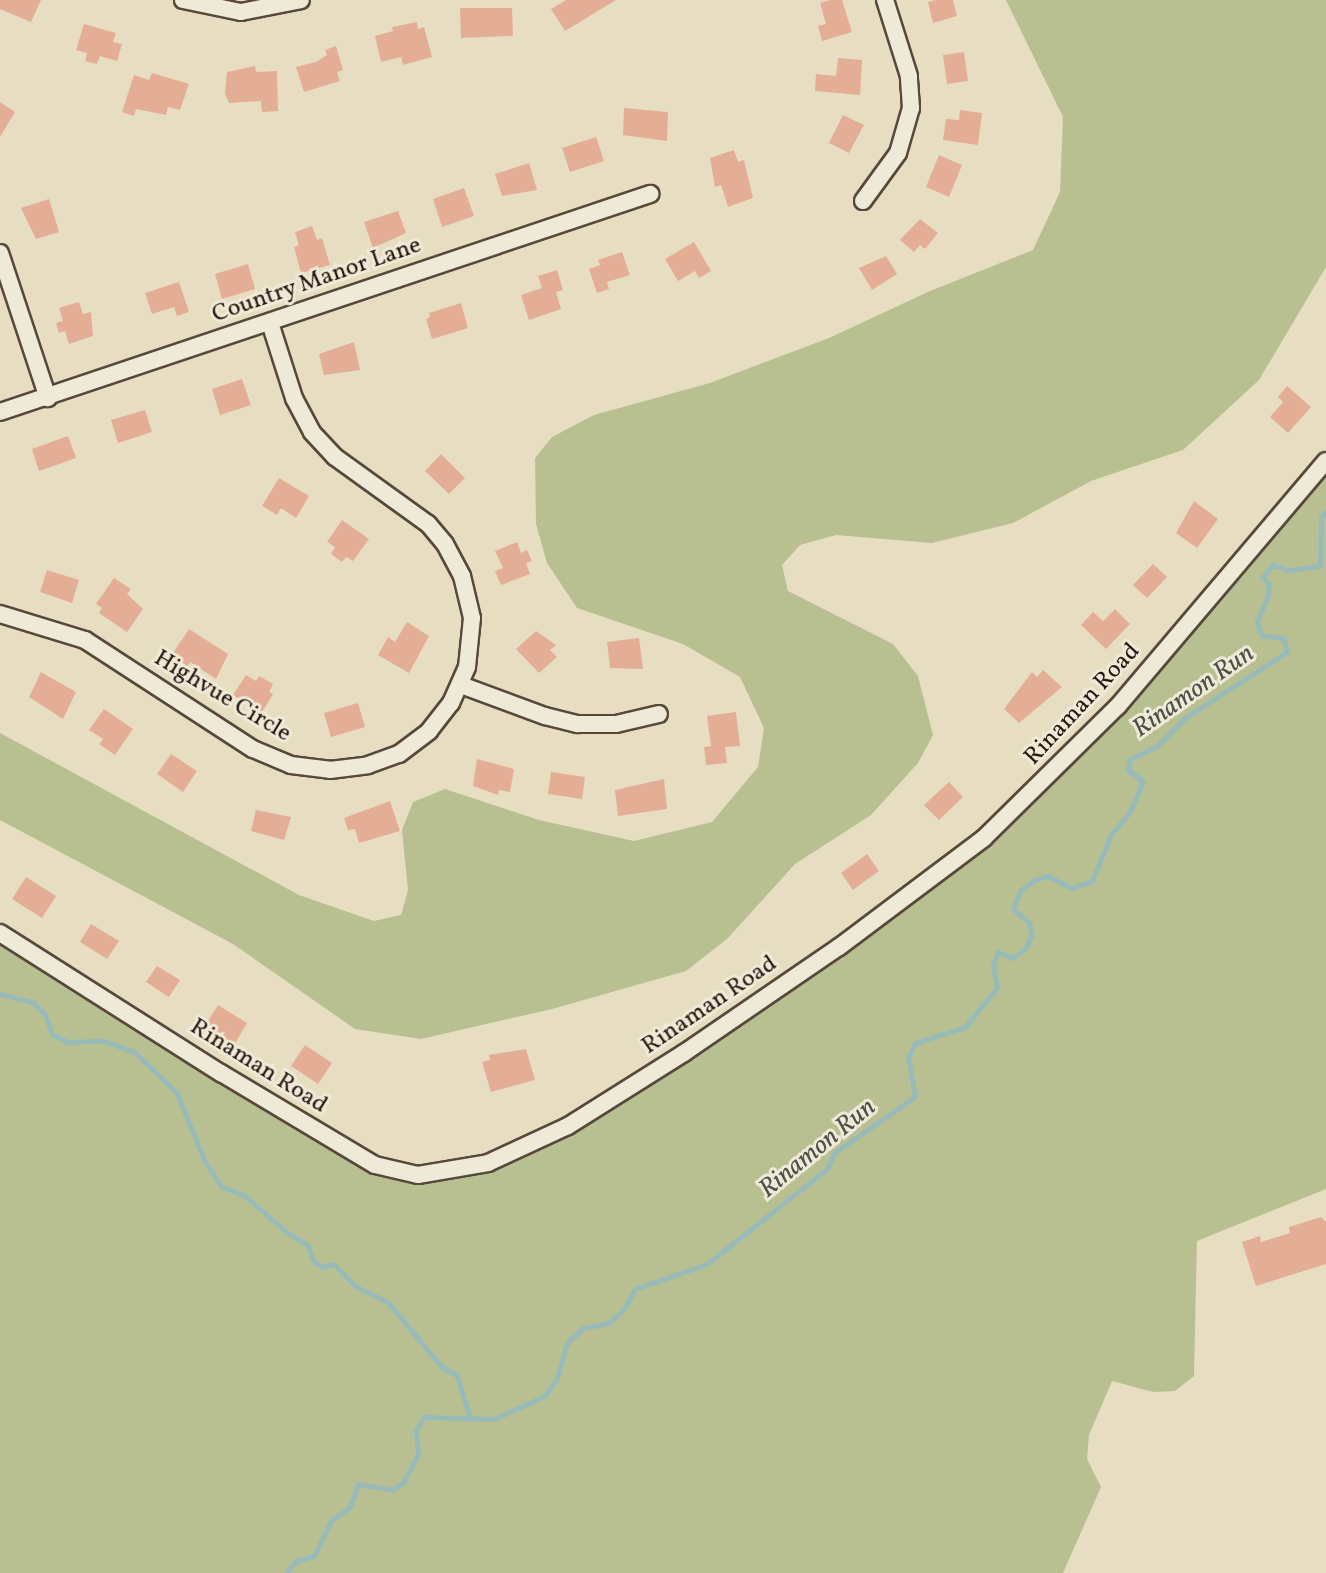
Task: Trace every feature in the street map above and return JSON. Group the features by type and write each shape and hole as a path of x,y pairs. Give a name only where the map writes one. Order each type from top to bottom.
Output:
{"street":[{"path":"183,0 242,12 301,0"},
{"path":"863,201 898,153 911,108 906,60 885,0"},
{"name":"Country Manor Lane","path":"0,412 48,398 650,194"},
{"path":"0,253 48,398"},
{"name":"Highvue Circle","path":"0,614 85,640 253,749 304,768 348,768 399,754 439,721 461,685 471,648 472,618 454,559 423,519 335,457 318,441 294,398 270,323"},
{"name":"Rinaman Road","path":"0,933 221,1074 375,1165 406,1174 434,1175 488,1163 568,1126 684,1053 839,947 984,838 1118,706 1326,461"},
{"path":"461,685 545,716 578,723 616,724 659,714"}],"green space":[{"path":"1006,0 1326,0 1326,267 1259,380 1183,450 1091,481 1013,523 932,543 836,535 800,545 782,565 788,591 893,644 918,676 933,735 918,763 871,815 795,864 727,939 686,971 552,1009 421,1039 355,1029 233,944 0,820 0,733 299,895 374,921 401,915 408,890 402,830 413,802 445,789 539,820 634,841 712,822 758,767 764,728 740,677 683,644 577,608 547,563 536,524 535,458 552,437 594,415 710,383 829,338 930,291 1033,250 1060,192 1063,117"},
{"path":"1326,461 1326,1189 1197,1241 1194,1376 1175,1391 1153,1392 1112,1381 1089,1435 1087,1459 1101,1487 1063,1573 0,1573 0,933 375,1165 466,1170 652,1074 1026,801"}],"building":[{"path":"0,0 41,0 31,22 0,9"},
{"path":"566,0 616,0 565,31 551,9"},
{"path":"842,0 852,32 822,41 818,26 826,24 820,3"},
{"path":"953,0 957,16 933,23 928,2"},
{"path":"460,8 512,8 513,36 461,38"},
{"path":"417,22 418,29 424,27 432,57 403,65 401,57 381,62 375,36 393,31 392,27"},
{"path":"84,24 116,33 113,42 122,44 117,61 100,56 97,64 85,61 87,53 76,50"},
{"path":"336,46 343,70 337,72 340,81 304,92 296,67 316,62 327,55 325,50"},
{"path":"964,52 968,81 947,84 943,55"},
{"path":"838,58 862,60 860,95 815,91 816,74 836,76"},
{"path":"255,66 256,72 277,71 278,111 262,112 261,101 229,103 225,94 227,72"},
{"path":"152,73 189,84 180,110 168,107 166,115 136,109 134,116 122,112 134,75 149,80"},
{"path":"0,102 15,112 0,137"},
{"path":"624,108 668,112 667,141 623,135"},
{"path":"960,110 982,113 978,145 943,140 946,119 959,120"},
{"path":"843,115 864,125 849,153 829,143"},
{"path":"596,137 604,161 570,172 562,148"},
{"path":"734,150 738,162 744,160 753,198 728,207 721,185 715,187 710,158"},
{"path":"939,155 962,165 949,197 926,187"},
{"path":"529,163 537,190 502,196 495,174"},
{"path":"464,188 474,216 442,227 433,199"},
{"path":"49,199 59,232 36,239 21,208"},
{"path":"398,211 406,233 373,248 364,222"},
{"path":"920,219 938,233 925,249 920,245 914,252 900,240"},
{"path":"312,226 317,240 322,238 330,265 301,273 294,247 299,245 295,232"},
{"path":"694,242 711,271 699,278 695,271 678,281 665,259"},
{"path":"622,252 630,275 607,282 609,289 597,293 589,269 600,265 598,260"},
{"path":"886,256 897,274 872,290 859,268"},
{"path":"248,264 255,289 222,299 215,274"},
{"path":"557,270 563,290 556,292 561,309 529,320 521,295 542,288 538,276"},
{"path":"179,282 189,312 177,316 174,307 152,314 145,293"},
{"path":"79,302 83,314 91,312 93,336 69,344 65,331 59,333 56,323 63,321 59,308"},
{"path":"461,303 468,328 432,339 426,319 430,317 429,313"},
{"path":"354,342 360,370 324,375 319,354"},
{"path":"242,379 251,405 220,415 212,389"},
{"path":"1287,386 1311,407 1288,433 1270,417 1283,402 1278,397"},
{"path":"145,410 152,432 118,443 111,420"},
{"path":"68,436 76,458 39,471 32,449"},
{"path":"441,454 465,478 449,494 425,471"},
{"path":"279,478 309,496 296,518 281,508 277,515 262,506"},
{"path":"1194,501 1218,519 1197,548 1176,533"},
{"path":"342,520 369,539 353,561 346,557 342,562 331,554 335,547 327,542"},
{"path":"517,542 521,553 527,550 532,561 526,563 530,574 501,585 495,571 503,568 495,551"},
{"path":"1153,564 1167,577 1147,598 1133,585"},
{"path":"47,570 79,580 72,603 40,592"},
{"path":"114,578 131,589 127,594 143,609 127,632 99,613 102,608 96,604"},
{"path":"1115,609 1130,624 1106,649 1081,625 1093,612 1103,621"},
{"path":"407,622 429,636 409,673 378,655 388,637 395,642"},
{"path":"189,629 228,654 216,679 190,662 187,667 171,656"},
{"path":"536,631 556,645 550,650 557,657 539,673 516,649"},
{"path":"639,638 643,669 610,668 607,642"},
{"path":"1043,670 1062,687 1019,723 1004,709 1032,672 1037,677"},
{"path":"41,672 76,692 63,719 29,697"},
{"path":"246,675 256,681 259,676 273,684 269,692 273,694 262,712 233,695"},
{"path":"358,703 365,727 331,737 324,713"},
{"path":"104,709 133,729 115,755 99,744 103,739 89,730"},
{"path":"736,712 740,746 725,747 727,763 706,765 704,747 711,746 707,716"},
{"path":"171,754 197,771 183,792 157,774"},
{"path":"477,759 514,769 510,792 499,790 498,795 473,786"},
{"path":"551,772 585,777 582,799 548,794"},
{"path":"664,779 667,809 618,816 615,790"},
{"path":"949,782 963,797 939,820 924,805"},
{"path":"390,801 400,831 359,843 355,829 348,830 344,818"},
{"path":"256,810 291,817 284,840 251,831"},
{"path":"867,854 879,871 853,890 841,873"},
{"path":"26,877 56,896 42,918 12,899"},
{"path":"91,924 119,941 107,959 80,942"},
{"path":"157,966 180,980 169,997 146,982"},
{"path":"218,1005 247,1023 234,1045 204,1027"},
{"path":"305,1045 332,1063 318,1084 291,1066"},
{"path":"526,1049 535,1080 491,1092 482,1062 490,1060 489,1055"},
{"path":"1321,1217 1326,1222 1326,1264 1256,1286 1242,1242 1260,1236 1261,1242 1290,1233 1289,1227"}],"waterway":[{"name":"Rinamon Run","path":"286,1573 296,1561 314,1556 331,1521 350,1507 358,1484 392,1490 403,1483 418,1455 416,1430 424,1417 494,1419 545,1396 557,1378 567,1343 583,1328 609,1323 625,1308 635,1289 707,1264 828,1168 834,1153 915,1097 908,1059 915,1043 965,1027 997,988 993,965 998,952 1013,958 1026,948 1032,934 1029,923 1013,909 1020,891 1034,880 1048,876 1072,888 1092,881 1111,835 1131,810 1143,782 1128,770 1130,759 1156,747 1185,718 1287,652 1284,639 1262,636 1257,622 1268,595 1269,584 1262,578 1273,565 1288,570 1320,566 1321,517 1326,512"},
{"path":"0,994 33,1002 46,1015 52,1034 68,1042 104,1041 135,1052 177,1093 206,1163 222,1187 244,1195 288,1233 308,1245 314,1262 323,1267 334,1264 355,1286 388,1302 442,1367 457,1375 470,1417"}]}
